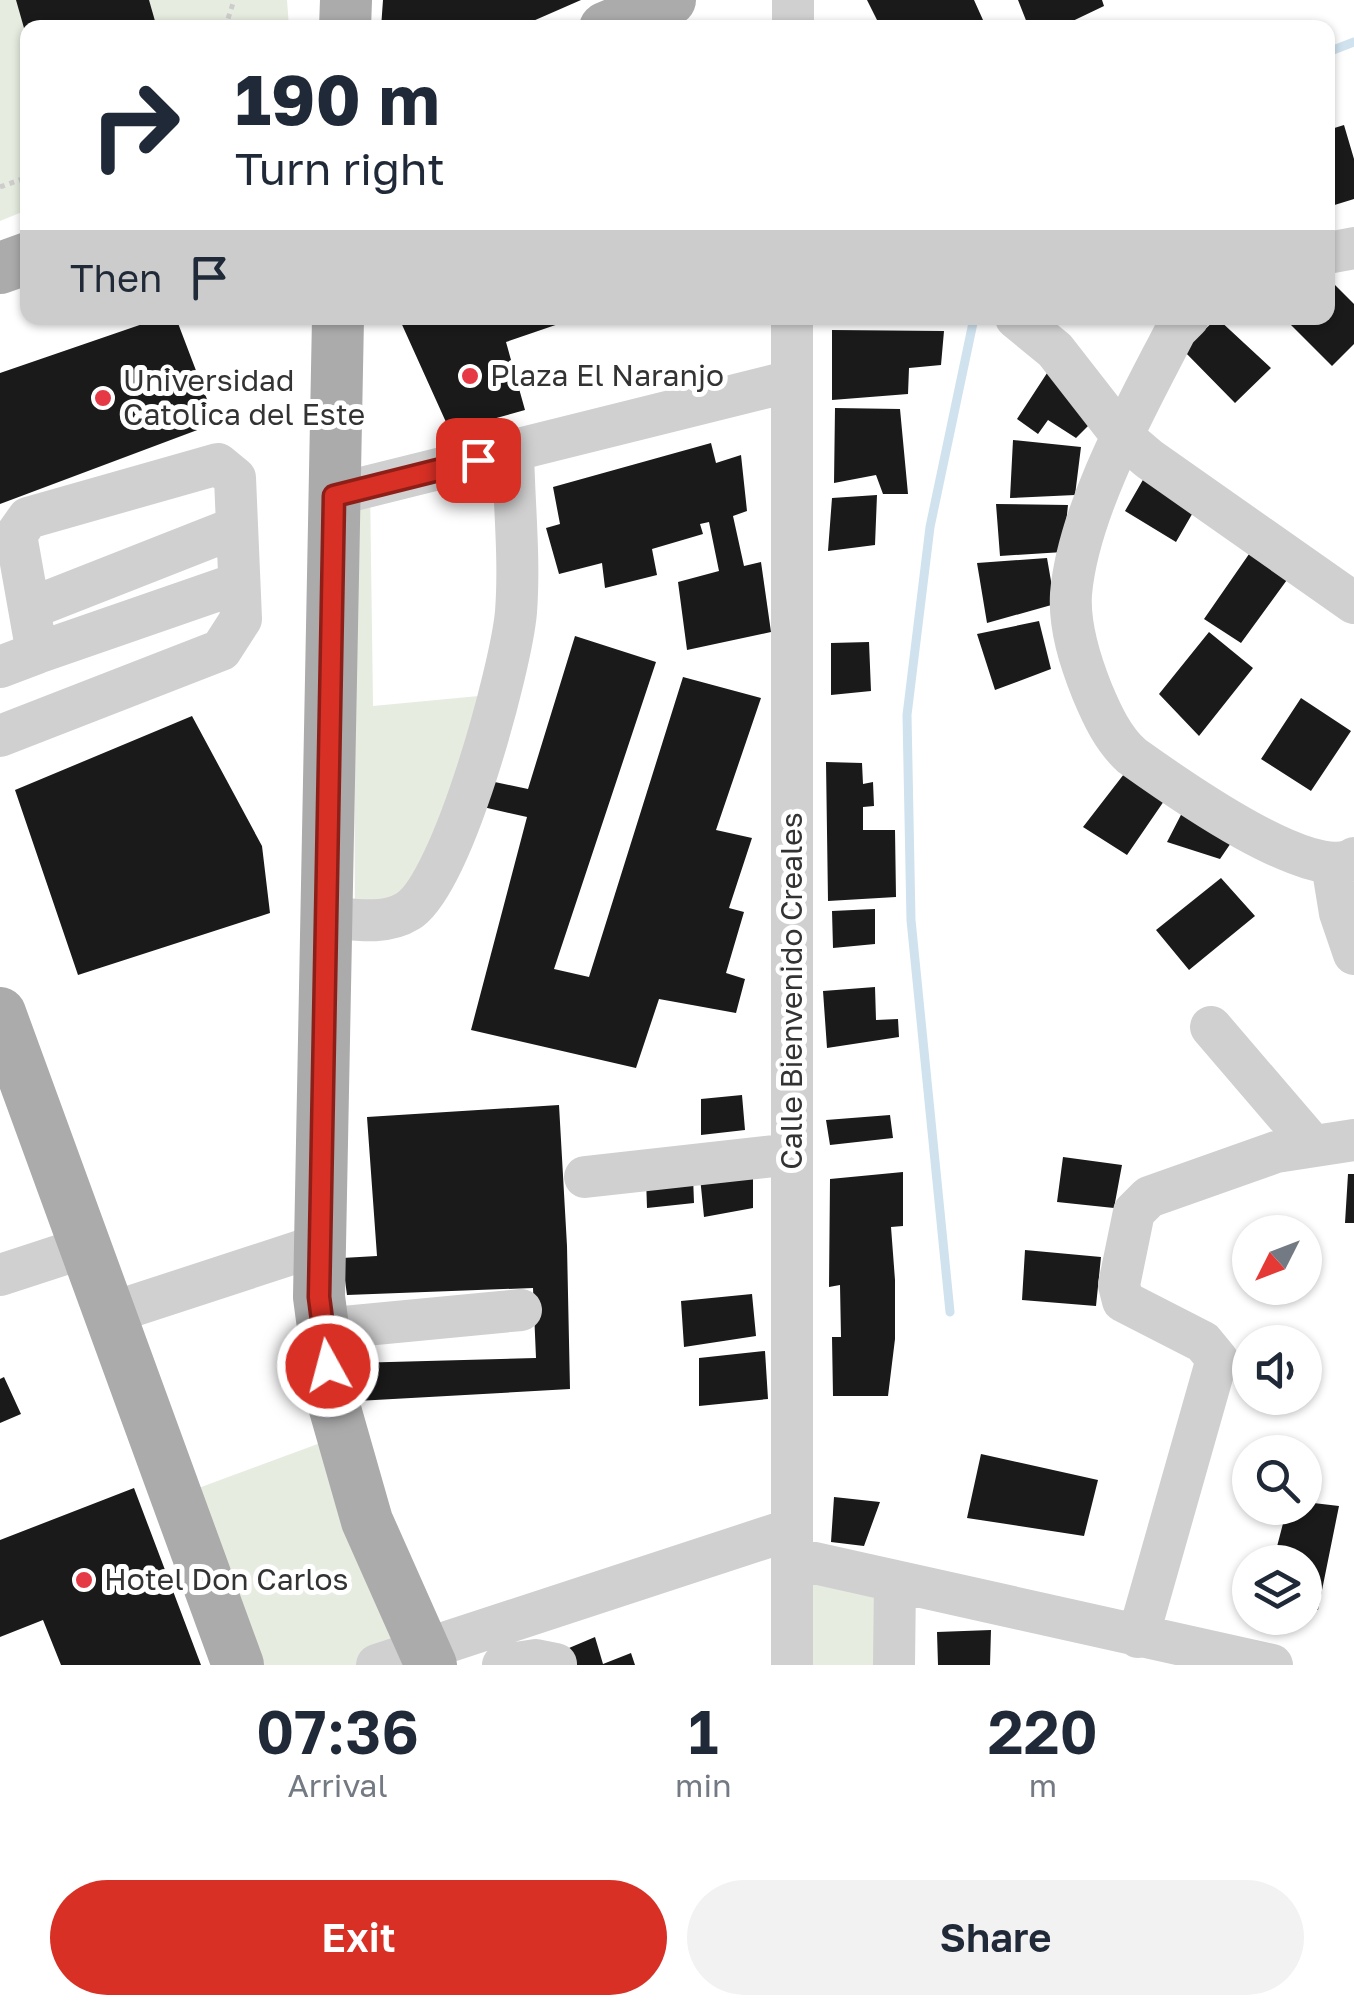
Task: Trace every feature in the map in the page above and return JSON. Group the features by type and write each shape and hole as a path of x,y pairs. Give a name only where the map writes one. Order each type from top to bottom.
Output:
{"main road":[{"path":"624,20 670,0"},
{"path":"338,325 319,1297 332,1402 410,1659"},
{"path":"0,1014 238,1665"}],"street":[{"name":"Calle Bienvenido Creales","path":"792,325 792,1665"},
{"path":"1025,325 1055,350 1122,436 1149,459 1354,603"},
{"path":"1181,325 1122,436 1085,531 1071,595 1076,644 1096,701 1124,749 1255,836 1311,861 1343,861 1340,913 1354,954"},
{"path":"334,496 792,380"},
{"path":"326,917 388,920 408,912 432,885 458,822 488,739 511,654 516,608 513,450"},
{"path":"0,736 220,650 241,619 236,478 218,464 28,518 16,536 31,608 19,660"},
{"path":"31,608 237,527"},
{"path":"19,660 239,583"},
{"path":"1210,1027 1334,1143"},
{"path":"1138,1636 1217,1359 1202,1342 1124,1300 1119,1285 1134,1212 1150,1197 1276,1152 1334,1143"},
{"path":"585,1177 792,1154"},
{"path":"111,1314 320,1245"},
{"path":"0,1274 86,1247"},
{"path":"323,1329 520,1310"},
{"path":"410,1659 792,1543 895,1581 1272,1665"},
{"path":"894,1665 895,1581"},
{"path":"504,1665 536,1660 556,1664"}],"shaded area":[{"path":"0,0 287,0 288,20 20,20 20,213 0,221"},
{"path":"370,486 373,706 500,694 432,885 355,920 353,490"},
{"path":"342,1435 431,1665 238,1665 177,1496"},
{"path":"792,1558 895,1581 894,1665 792,1665"}],"building":[{"path":"16,0 149,0 155,20 22,20"},
{"path":"383,0 581,0 535,20 382,20"},
{"path":"867,0 974,0 983,20 877,20"},
{"path":"1018,0 1102,0 1104,6 1075,20 1026,20"},
{"path":"1344,125 1354,159 1354,199 1335,205 1335,128"},
{"path":"1335,285 1354,304 1354,344 1332,366 1291,325 1335,325"},
{"name":"Universidad Catolica del Este","path":"140,325 179,325 216,423 0,504 0,373"},
{"name":"Plaza El Naranjo","path":"402,325 556,325 506,342 525,410 450,431"},
{"path":"1210,325 1225,325 1271,368 1235,403 1183,350"},
{"path":"832,330 944,331 941,365 909,368 908,394 832,400"},
{"path":"1051,367 1098,416 1076,438 1048,420 1038,434 1017,419"},
{"path":"835,408 900,409 908,494 883,494 876,475 834,483"},
{"path":"1013,440 1081,447 1075,495 1010,498"},
{"path":"711,443 716,463 741,455 747,511 733,516 744,566 761,562 771,632 687,650 678,582 719,571 709,522 700,524 703,534 652,549 657,575 605,588 602,563 559,574 546,528 560,524 553,487"},
{"path":"1144,478 1195,509 1176,542 1125,511"},
{"path":"877,495 875,545 828,551 832,498"},
{"path":"996,504 1068,505 1063,552 1000,556"},
{"path":"1256,544 1292,573 1241,643 1204,619"},
{"path":"1047,558 1055,604 987,623 977,563"},
{"path":"1039,621 1051,669 995,690 977,634"},
{"path":"1209,632 1253,668 1199,736 1159,694"},
{"path":"575,636 656,662 554,969 589,977 683,677 761,698 716,830 752,838 729,908 744,912 726,973 745,979 736,1013 659,999 636,1068 471,1030 527,817 483,807 490,781 528,789"},
{"path":"869,642 871,691 831,695 831,643"},
{"path":"1301,698 1351,731 1311,791 1261,759"},
{"path":"192,716 262,846 270,913 78,975 15,790"},
{"path":"826,762 862,763 863,784 873,782 874,806 863,807 863,830 895,830 896,897 828,901"},
{"path":"1124,774 1164,801 1127,855 1083,827"},
{"path":"1184,809 1235,837 1220,859 1167,842"},
{"path":"1221,878 1255,916 1189,970 1156,930"},
{"path":"875,909 875,944 833,948 832,911"},
{"path":"875,987 876,1020 898,1019 899,1037 827,1048 823,991"},
{"path":"742,1095 745,1130 701,1135 701,1099"},
{"path":"559,1105 570,1389 357,1401 353,1363 536,1358 533,1288 347,1295 342,1258 377,1256 367,1117"},
{"path":"890,1115 893,1138 830,1145 826,1120"},
{"path":"1063,1157 1122,1165 1114,1208 1057,1202"},
{"path":"753,1172 753,1208 704,1217 700,1177"},
{"path":"903,1172 903,1226 891,1227 895,1339 888,1396 833,1396 832,1337 841,1337 840,1285 829,1287 830,1179"},
{"path":"1348,1174 1354,1174 1354,1223 1345,1223"},
{"path":"693,1176 694,1203 647,1208 646,1178"},
{"path":"1025,1250 1101,1257 1096,1306 1022,1300"},
{"path":"752,1294 756,1336 684,1347 681,1301"},
{"path":"765,1351 768,1399 699,1406 699,1358"},
{"path":"4,1377 21,1414 0,1423 0,1379"},
{"path":"981,1454 1098,1480 1084,1536 967,1518"},
{"name":"Hotel Don Carlos","path":"134,1488 201,1665 61,1665 43,1620 0,1637 0,1540"},
{"path":"834,1497 880,1502 864,1546 831,1542"},
{"path":"1322,1504 1339,1506 1322,1590 1322,1545 1277,1545 1283,1525 1322,1525"},
{"path":"991,1630 990,1665 938,1665 937,1632"},
{"path":"595,1637 603,1664 631,1653 635,1665 575,1665 569,1648"}],"waterway":[{"path":"1335,49 1354,42"},
{"path":"950,1312 911,920 907,715 930,527 973,325"}],"place":[{"name":"Plaza El Naranjo","path":"470,376"},
{"name":"Universidad Catolica del Este","path":"103,398"},
{"name":"Hotel Don Carlos","path":"84,1580"}],"route":[{"path":"328,1366 319,1297 334,496 478,460"}]}
